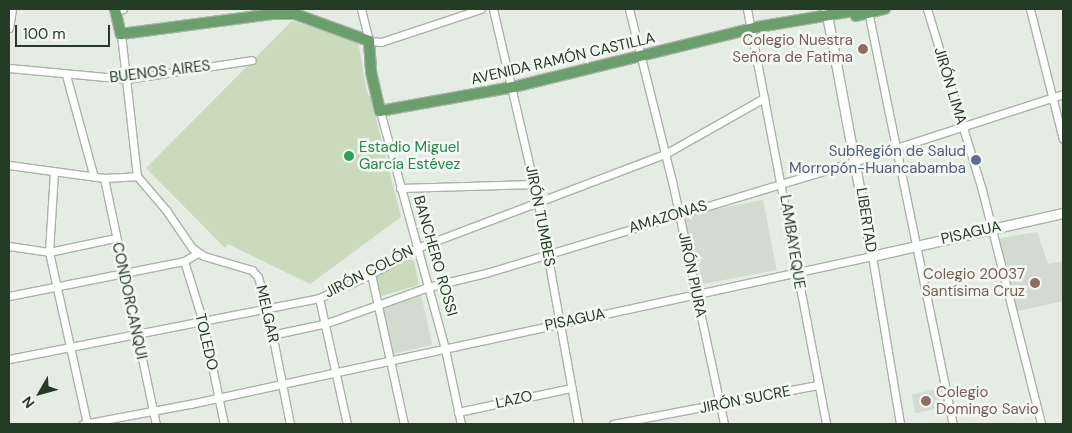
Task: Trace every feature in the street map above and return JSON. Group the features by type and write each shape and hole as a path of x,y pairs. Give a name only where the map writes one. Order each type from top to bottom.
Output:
{"main road":[{"name":"AVENIDA RAMÓN CASTILLA","path":"380,111 514,87 752,30 828,16 885,9"},
{"path":"118,10 121,34 272,14 295,14 369,41"},
{"name":"BANCHERO ROSSI","path":"369,41 371,72 380,111"}],"street":[{"path":"9,28 12,9"},
{"name":"BANCHERO ROSSI","path":"361,9 369,41"},
{"path":"369,41 381,42 481,9"},
{"name":"JIRÓN TUMBES","path":"493,9 514,87 538,203 578,424"},
{"name":"JIRÓN PIURA","path":"629,9 665,154 724,424"},
{"name":"LAMBAYEQUE","path":"747,9 782,183 796,272 826,424"},
{"name":"JIRÓN LIMA","path":"927,9 992,228 1041,424"},
{"path":"1030,9 1063,139"},
{"path":"867,10 896,149 919,245 953,424"},
{"name":"LIBERTAD","path":"828,16 856,161 900,424"},
{"path":"9,296 184,261 198,253 137,176 127,107 128,79 121,34"},
{"name":"BUENOS AIRES","path":"9,68 66,75 128,79 252,60"},
{"path":"66,75 93,174"},
{"name":"AMAZONAS","path":"271,335 327,322 428,287 547,254 896,149 1063,94"},
{"name":"JIRÓN COLÓN","path":"9,359 320,298 372,274 417,248 665,154 764,98"},
{"name":"BANCHERO ROSSI","path":"380,111 445,349 461,424"},
{"path":"9,165 54,172 93,174 104,178 137,176"},
{"path":"54,172 49,252 68,348 86,424"},
{"name":"CONDORCANQUI","path":"104,178 115,238 126,272 136,335 156,424"},
{"path":"400,188 534,184"},
{"name":"PISAGUA","path":"86,424 219,398 1063,213"},
{"path":"9,246 49,252 115,238"},
{"name":"MELGAR","path":"198,253 255,273 267,308 290,424"},
{"name":"TOLEDO","path":"184,261 202,322 224,424"},
{"path":"372,274 404,424"},
{"path":"320,298 327,322 347,424"},
{"name":"JIRÓN SUCRE","path":"613,424 817,386"},
{"name":"LAZO","path":"458,412 571,388"}],"shaded area":[{"path":"763,200 777,270 693,286 680,216"},
{"name":"Colegio 20037 Santísima Cruz","path":"1037,232 1048,264 1063,261 1063,301 1014,312 996,239"},
{"path":"421,295 432,345 392,354 380,304"},
{"name":"Colegio Domingo Savio","path":"938,389 942,408 916,413 912,395"}],"green space":[{"path":"292,21 358,41 367,93 371,98 401,217 310,284 228,244 225,248 146,168"},
{"path":"410,259 414,261 419,285 378,297 374,274"}],"place":[{"name":"Colegio Nuestra Señora de Fatima","path":"863,49"},
{"name":"Estadio Miguel García Estévez","path":"349,156"},
{"name":"SubRegión de Salud Morropón-Huancabamba","path":"976,160"},
{"name":"Colegio 20037 Santísima Cruz","path":"1035,283"},
{"name":"Colegio Domingo Savio","path":"926,401"}]}
